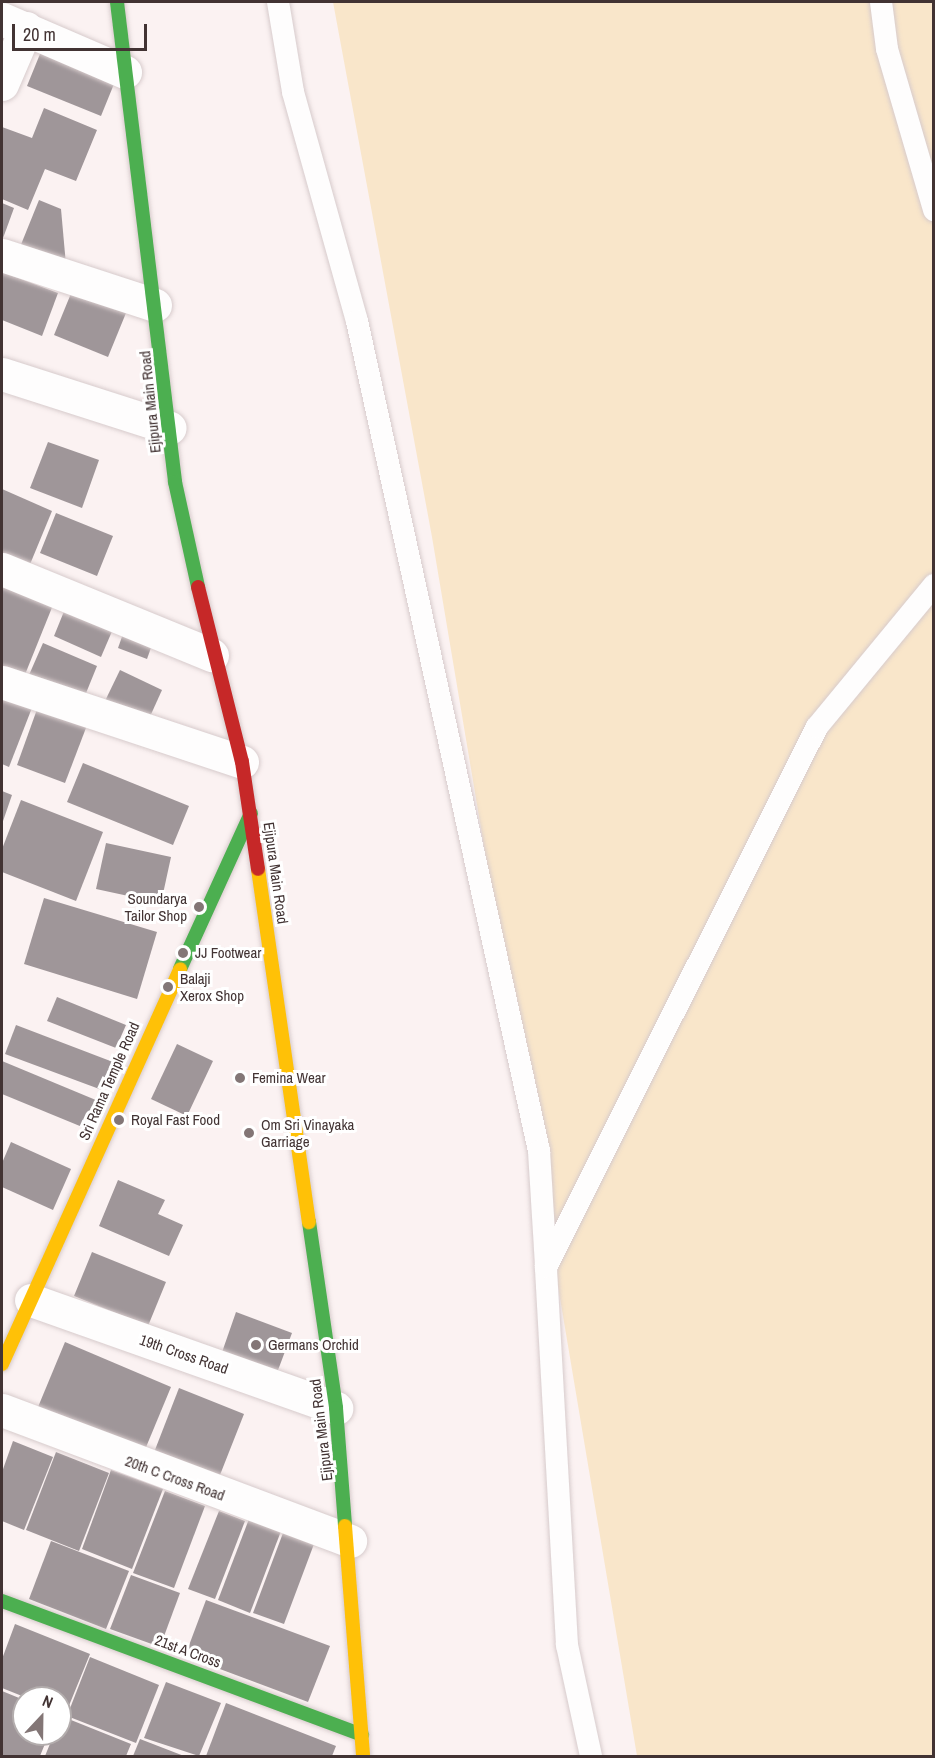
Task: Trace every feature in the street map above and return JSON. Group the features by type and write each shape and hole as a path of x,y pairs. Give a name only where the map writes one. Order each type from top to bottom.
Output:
{"street":[{"name":"Ejipura Main Road","path":"117,2 186,540 212,655 242,762 251,813 336,1408 350,1541 363,1756"},
{"path":"2,84 14,24 125,72"},
{"path":"2,255 155,305"},
{"path":"2,374 170,428"},
{"path":"2,569 212,655"},
{"path":"2,682 242,762"},
{"name":"Sri Rama Temple Road","path":"2,1364 251,813"},
{"name":"19th Cross Road","path":"31,1300 336,1408"},
{"name":"20th C Cross Road","path":"2,1410 350,1541"},
{"name":"21st A Cross","path":"2,1600 362,1735"}],"lane":[{"path":"278,2 293,92 357,321 539,1151 567,1645 591,1756"},
{"path":"881,2 887,49 933,210"},
{"path":"546,1267 817,727 933,585"}],"shaded area":[{"path":"333,2 933,2 933,1756 637,1756 432,537"}],"building":[{"path":"42,49 116,79 101,116 27,86"},
{"path":"44,108 97,130 76,181 45,169 28,210 2,199 2,127 32,138"},
{"path":"39,200 61,209 66,265 20,247"},
{"path":"2,203 14,208 2,241"},
{"path":"2,272 58,293 42,336 2,320"},
{"path":"72,291 126,313 108,357 54,335"},
{"path":"48,442 99,460 82,508 30,488"},
{"path":"2,489 52,511 26,574 2,563"},
{"path":"56,513 113,536 97,576 40,553"},
{"path":"2,584 53,605 24,677 2,668"},
{"path":"65,609 113,629 101,657 54,636"},
{"path":"124,631 153,642 147,659 118,648"},
{"path":"43,643 97,666 84,698 29,675"},
{"path":"120,670 162,690 148,721 105,701"},
{"path":"2,687 35,700 9,767 2,764"},
{"path":"40,701 89,720 65,783 17,765"},
{"path":"83,763 189,806 173,845 67,802"},
{"path":"2,791 12,795 2,824"},
{"path":"21,800 103,832 76,901 2,872 2,849"},
{"path":"106,843 171,857 161,903 96,889"},
{"path":"44,898 157,932 137,999 24,964"},
{"path":"57,997 126,1025 116,1048 47,1021"},
{"path":"16,1025 113,1062 102,1090 5,1054"},
{"path":"177,1044 213,1061 187,1116 151,1099"},
{"path":"2,1061 103,1103 92,1131 2,1094"},
{"path":"11,1142 71,1169 53,1210 2,1187 2,1163"},
{"path":"118,1180 165,1200 158,1214 183,1225 169,1256 99,1226"},
{"path":"92,1252 166,1282 148,1326 74,1296"},
{"name":"Germans Orchid","path":"236,1312 292,1333 275,1378 220,1358"},
{"path":"65,1342 171,1387 144,1452 38,1407"},
{"path":"179,1388 244,1414 218,1480 153,1455"},
{"path":"13,1441 53,1457 24,1530 2,1521 2,1472"},
{"path":"56,1452 109,1473 79,1551 26,1530"},
{"path":"111,1470 163,1489 132,1569 82,1549"},
{"path":"165,1491 205,1506 174,1588 133,1573"},
{"path":"219,1511 245,1521 215,1599 188,1589"},
{"path":"249,1519 281,1531 250,1613 218,1600"},
{"path":"283,1533 314,1544 284,1624 253,1613"},
{"path":"51,1541 129,1571 106,1629 29,1599"},
{"path":"131,1575 180,1593 160,1647 110,1629"},
{"path":"206,1600 330,1646 308,1702 185,1656"},
{"path":"15,1624 90,1654 72,1698 72,1686 12,1686 12,1692 2,1688 2,1659"},
{"path":"90,1657 159,1685 136,1743 72,1718 72,1703"},
{"path":"166,1682 221,1703 199,1756 144,1738"},
{"path":"2,1691 12,1695 12,1746 44,1746 40,1756 2,1756"},
{"path":"226,1703 336,1746 332,1756 206,1756"},
{"path":"72,1720 131,1744 126,1756 45,1756 49,1746 72,1746"},
{"path":"140,1739 184,1756 133,1756"}],"traffic: fast":[{"path":"117,2 175,482 198,587"},
{"path":"180,969 251,813"},
{"path":"309,1222 336,1408 345,1526"},
{"path":"2,1601 362,1735"}],"traffic: slow":[{"path":"258,869 309,1222"},
{"path":"2,1364 180,969"},
{"path":"345,1526 363,1756"}],"traffic: jam":[{"path":"198,587 242,762 258,869"}],"place":[{"name":"Soundarya Tailor Shop","path":"199,907"},
{"name":"JJ Footwear","path":"183,953"},
{"name":"Balaji Xerox Shop","path":"168,987"},
{"name":"Femina Wear","path":"240,1078"},
{"name":"Royal Fast Food","path":"119,1120"},
{"name":"Om Sri Vinayaka Garriage","path":"249,1133"},
{"name":"Germans Orchid","path":"256,1345"}]}
